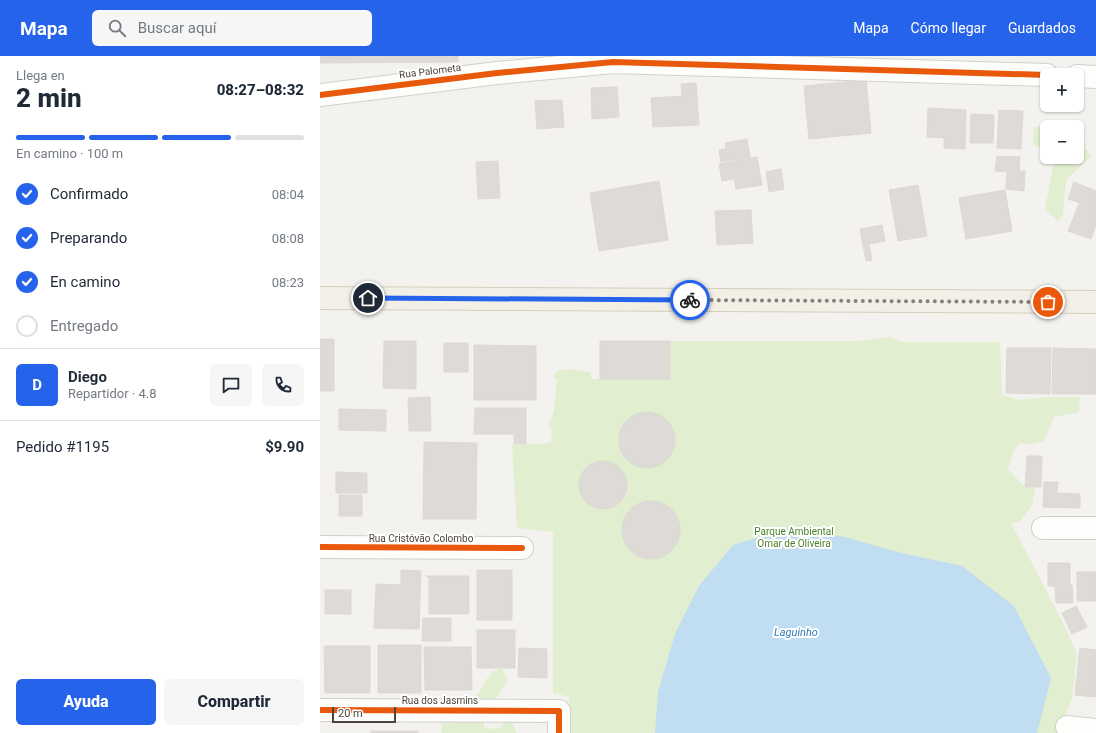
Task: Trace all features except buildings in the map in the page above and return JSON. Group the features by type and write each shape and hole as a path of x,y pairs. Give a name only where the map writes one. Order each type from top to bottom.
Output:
{"main road":[{"path":"320,298 1096,302"}],"street":[{"name":"Rua Palometa","path":"320,95 497,64 748,61 1040,75"},
{"path":"1084,76 1096,77"},
{"path":"1042,528 1096,528"},
{"name":"Rua Cristóvão Colombo","path":"320,547 522,548"},
{"name":"Rua dos Jasmins","path":"320,710 559,711 559,733"},
{"path":"1067,727 1096,730"}],"green space":[{"path":"1034,127 1040,127 1040,148 1033,144"},
{"path":"1084,149 1086,149 1091,156 1084,163"},
{"path":"1054,164 1083,164 1066,180 1063,214 1058,221 1045,209"},
{"name":"Parque Ambiental Omar de Oliveira","path":"888,337 903,342 1000,342 1002,395 1019,400 1048,397 1080,397 1079,412 1054,417 1044,441 1031,444 1020,443 1013,452 1008,469 1025,487 1035,488 1032,506 1020,521 1011,523 1062,621 1077,654 1072,699 1058,733 568,733 566,715 570,697 553,693 553,532 517,528 512,445 551,443 552,429 548,426 554,411 557,379 553,378 558,370 570,369 590,372 592,379 626,379 662,372 670,378 670,341 857,341"},
{"path":"501,668 507,677 507,682 483,717 484,728 499,729 504,723 511,720 517,733 441,733 442,723 456,723 458,701 469,700 475,696 490,675"}],"water":[{"name":"Laguinho","path":"788,528 845,537 897,552 962,566 1014,606 1051,678 1037,733 655,733 658,692 675,634 699,586 733,545"}],"cycle path":[{"path":"320,95 497,73 613,62 1040,75"},
{"path":"320,547 522,548"},
{"path":"320,710 559,711 559,733"}],"way so far":[{"path":"690,300 1048,302"}],"route":[{"path":"368,298 690,300"}]}
